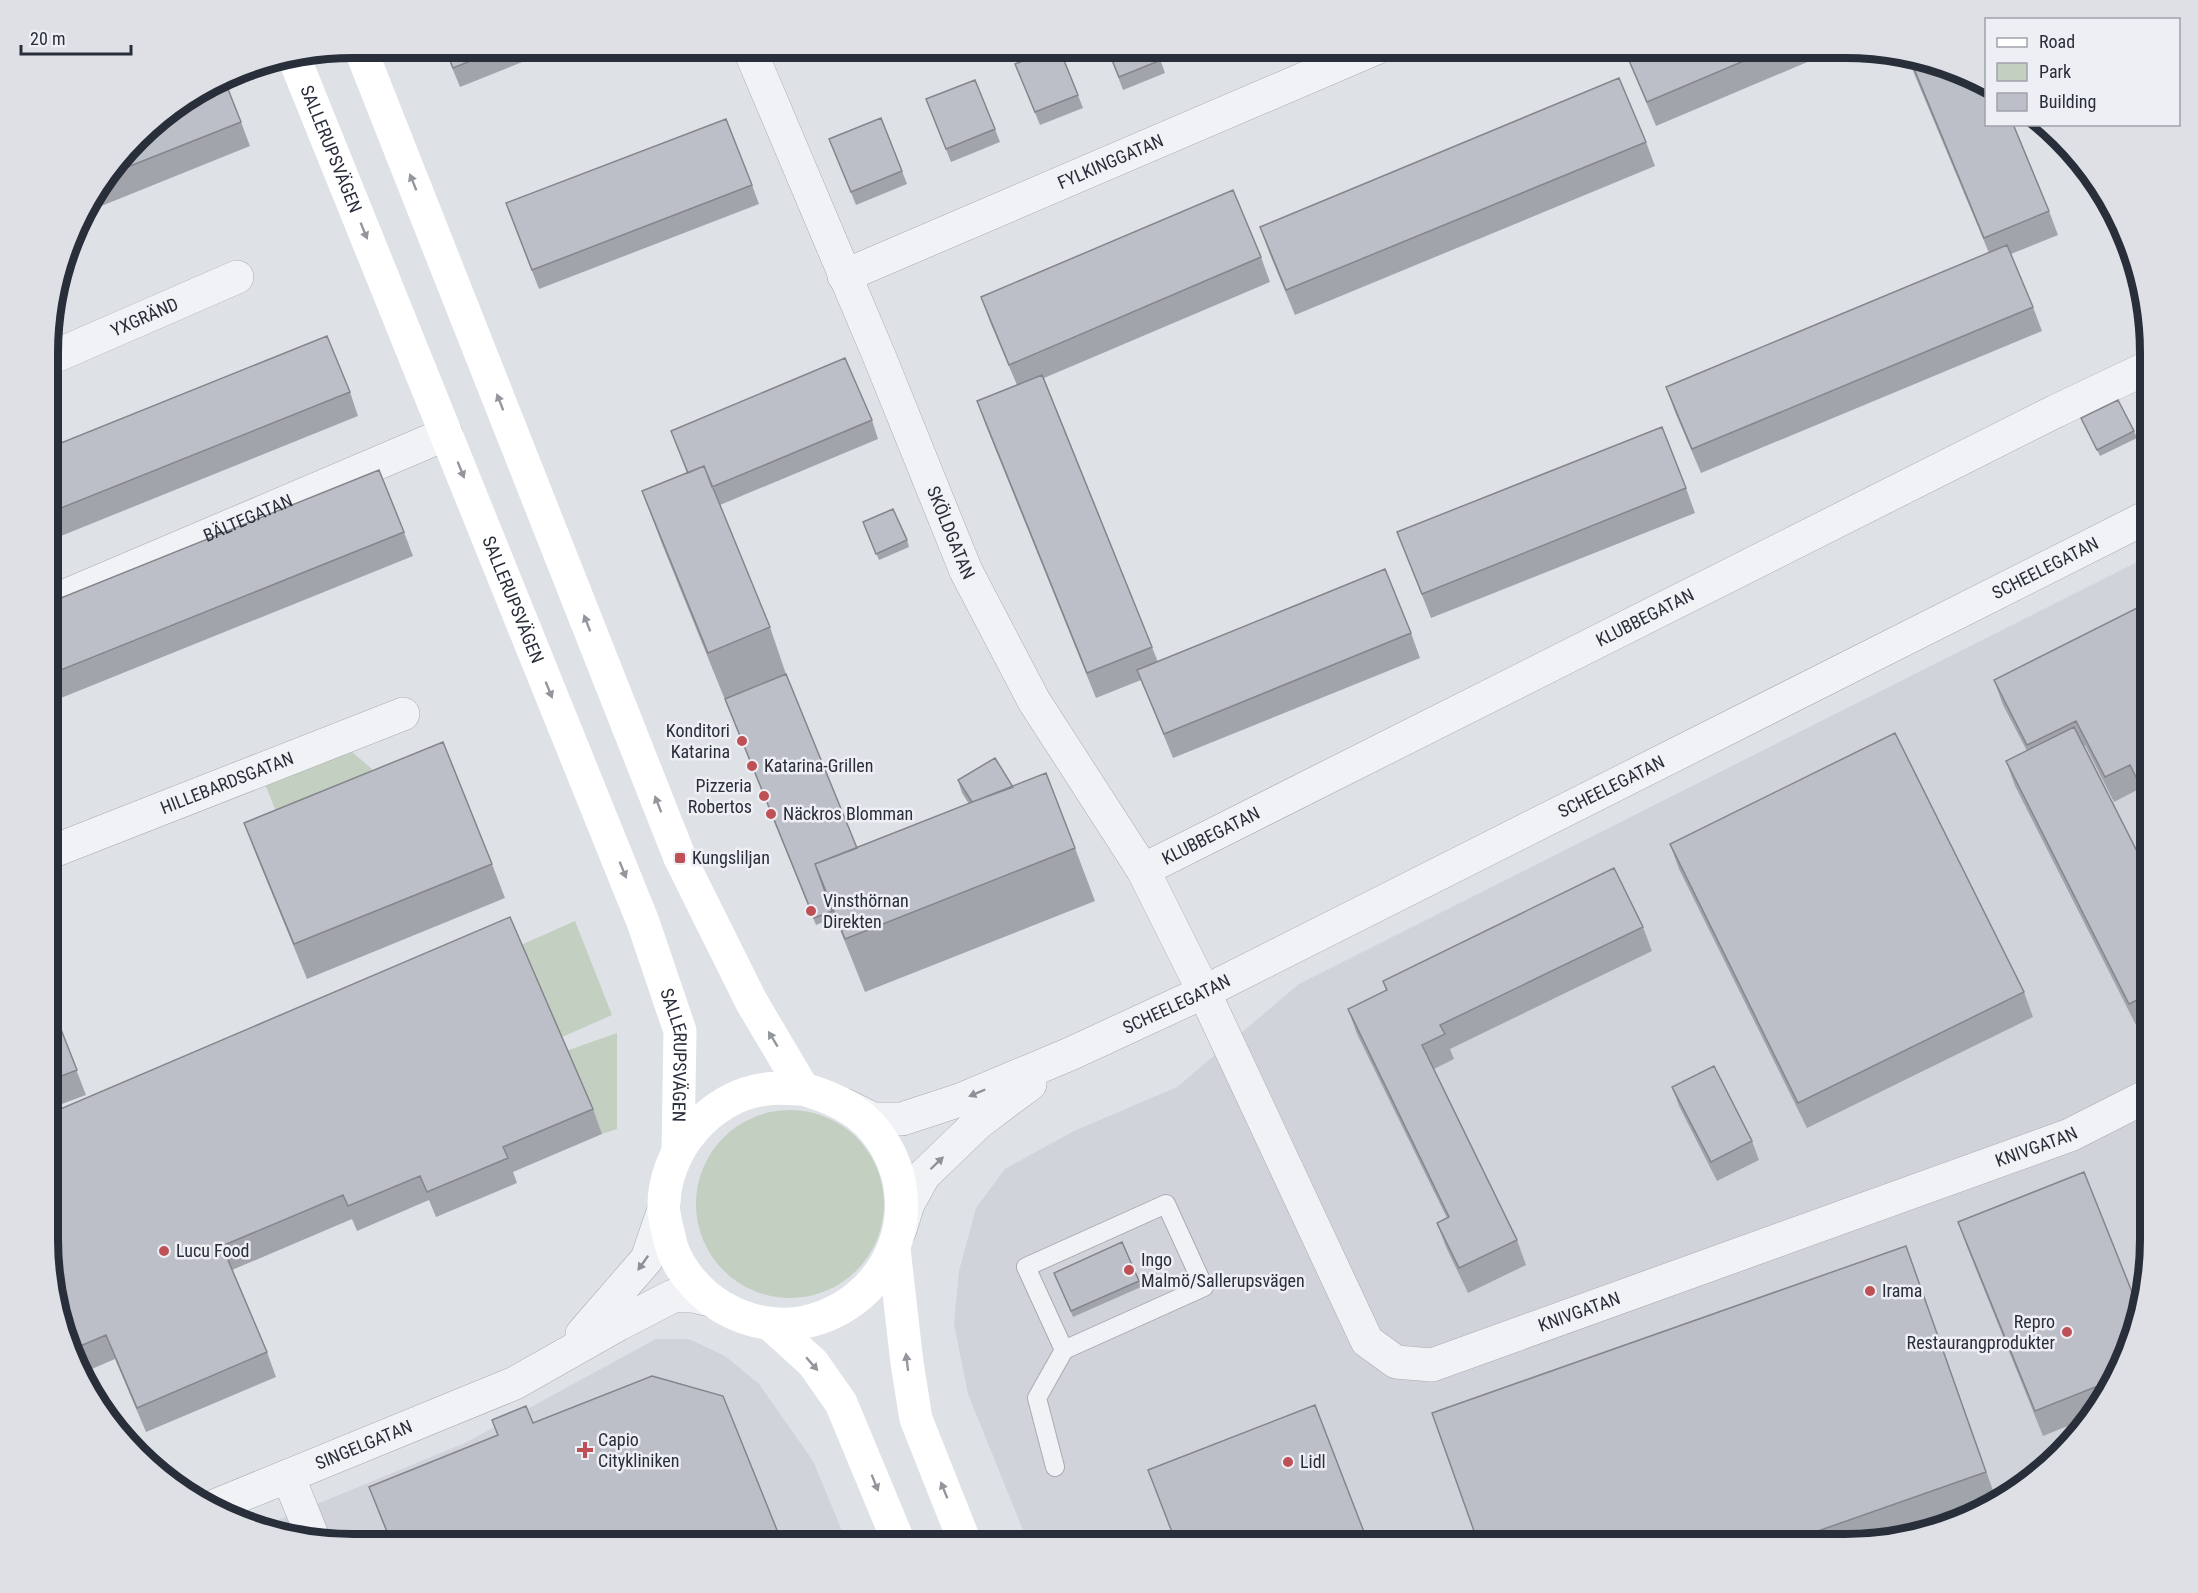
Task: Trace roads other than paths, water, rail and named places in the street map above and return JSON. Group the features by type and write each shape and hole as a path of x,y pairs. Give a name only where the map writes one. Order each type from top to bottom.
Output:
{"main road":[{"path":"364,58 680,858 751,1001 803,1089"},
{"name":"SALLERUPSVÄGEN","path":"297,64 643,922 680,1031 678,1151"},
{"name":"SALLERUPSVÄGEN","path":"897,1240 879,1277 858,1299 831,1315 801,1324 770,1324 738,1317 710,1300 686,1275 670,1244 664,1209 668,1179 678,1151 700,1121 730,1100 766,1089 803,1089 826,1095 847,1106 869,1124 886,1148 897,1174 902,1202 897,1240 907,1363 916,1419 962,1534"},
{"name":"SALLERUPSVÄGEN","path":"770,1324 813,1363 841,1403 895,1534"}],"street":[{"name":"SKÖLDGATAN","path":"753,58 884,368 966,571 1034,701 1143,870 1204,992"},
{"name":"FYLKINGGATAN","path":"844,276 1353,58"},
{"name":"YXGRÄND","path":"58,355 237,277"},
{"name":"KLUBBEGATAN","path":"1143,870 2140,371"},
{"name":"BÄLTEGATAN","path":"58,599 446,434"},
{"name":"SCHEELEGATAN","path":"847,1106 873,1119 902,1119 960,1100 1070,1054 1204,992 2140,521"},
{"name":"HILLEBARDSGATAN","path":"58,848 403,714"},
{"name":"KNIVGATAN","path":"1204,992 1367,1341 1396,1362 1432,1365 2070,1135 2140,1100"},
{"name":"SCHEELEGATAN","path":"897,1240 908,1204 924,1175 978,1123 1070,1054"},
{"name":"SINGELGATAN","path":"515,1383 585,1332 609,1305 647,1259 664,1209"},
{"name":"SINGELGATAN","path":"221,1503 515,1383 673,1296 693,1296 710,1300"},
{"path":"288,1476 310,1531"}],"lane":[{"path":"1054,1467 1037,1398 1064,1350 1204,1287 1166,1204 1026,1267 1064,1350"}],"place":[{"name":"Konditori Katarina","path":"742,741"},
{"name":"Katarina-Grillen","path":"752,766"},
{"name":"Pizzeria Robertos","path":"764,796"},
{"name":"Näckros Blomman","path":"771,814"},
{"name":"Kungsliljan","path":"680,858"},
{"name":"Vinsthörnan Direkten","path":"811,911"},
{"name":"Lucu Food","path":"164,1251"},
{"name":"Ingo Malmö/Sallerupsvägen","path":"1129,1270"},
{"name":"Irama","path":"1870,1291"},
{"name":"Repro Restaurangprodukter","path":"2067,1332"},
{"name":"Capio Citykliniken","path":"585,1450"},
{"name":"Lidl","path":"1288,1462"}]}
